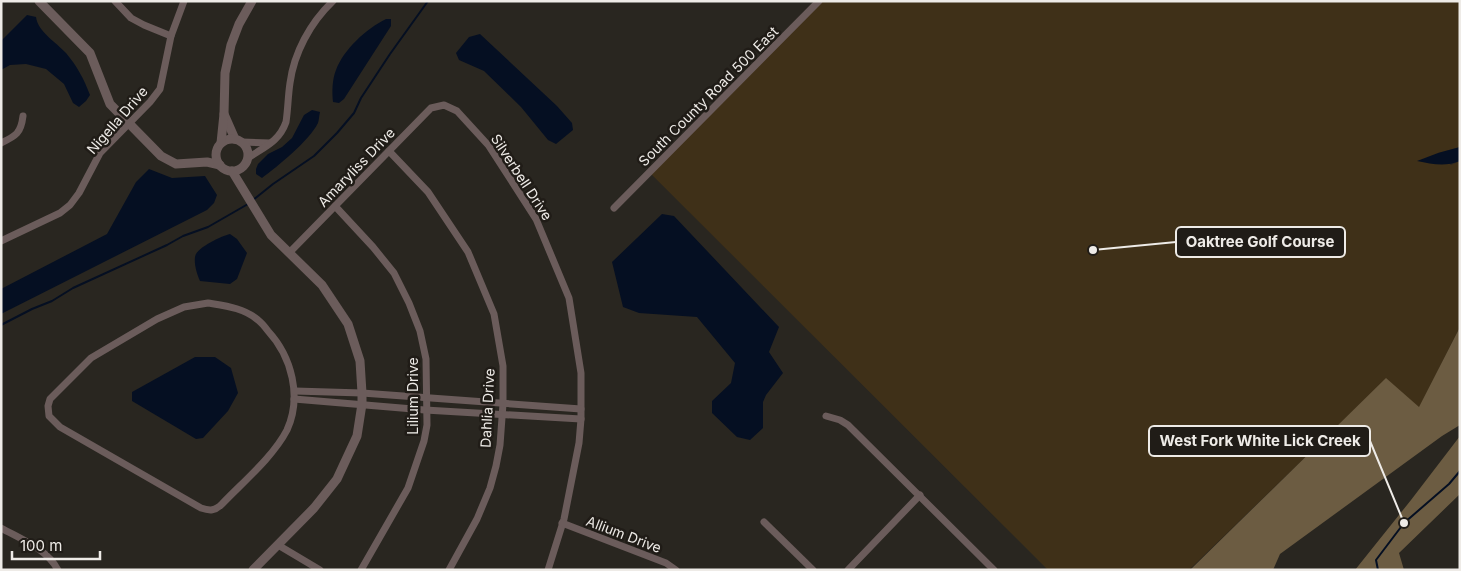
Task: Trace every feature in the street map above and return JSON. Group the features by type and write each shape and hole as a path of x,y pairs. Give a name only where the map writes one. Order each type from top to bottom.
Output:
{"street":[{"path":"39,1 90,53 110,104 161,156 176,164 207,162 220,165 232,171 242,168 247,161 273,142 284,128 294,64 307,33 333,1"},
{"path":"115,1 131,18 171,36"},
{"name":"Nigella Drive","path":"1,241 60,213 70,205 79,193 100,153 130,124 160,90 171,36 184,1"},
{"path":"195,163 216,152 221,143 225,73 231,45 239,24 252,1"},
{"name":"South County Road 500 East","path":"614,208 819,1"},
{"name":"Amaryliss Drive","path":"290,252 431,108 444,105"},
{"name":"Silverbell Drive","path":"444,105 456,111 489,146 536,219 569,298 580,373 581,419 579,444 562,523 548,570"},
{"path":"224,114 238,140 247,149 247,161 242,187"},
{"path":"1,143 15,136 22,126 23,116"},
{"path":"221,143 225,140 273,142"},
{"name":"Dahlia Drive","path":"389,151 428,192 468,252 494,314 503,366 503,404 500,445 496,466 490,488 475,524 449,570"},
{"path":"216,152 220,165"},
{"path":"232,171 271,235 322,285 348,324 360,361 362,393 357,436 337,479 314,508 253,570"},
{"name":"Lilium Drive","path":"335,206 374,247 394,273 420,331 426,359 427,399 425,410 427,425 424,441 408,488 362,570"},
{"path":"208,303 236,308 258,320 277,341 288,362 295,395 291,419 276,446 257,469 222,504 217,508 209,510 201,508 60,428 49,416 48,406 54,394 91,358 157,319 184,307 208,303"},
{"path":"295,395 362,393 581,409"},
{"path":"295,395 425,410 581,419"},
{"path":"826,416 840,420 848,426 920,495 989,568"},
{"path":"848,570 920,495"},
{"path":"764,522 813,570"},
{"name":"Allium Drive","path":"562,523 666,563 676,570"},
{"path":"1,528 43,552 50,558 58,570"},
{"path":"278,545 320,570"}],"shaded area":[{"path":"823,1 1460,1 1460,147 1438,153 1451,165 1460,161 1460,327 1419,408 1386,379 1189,570 1048,570 649,172"},
{"path":"1460,327 1460,425 1442,436 1280,554 1273,570 1190,570 1386,378 1419,407"},
{"path":"1460,436 1460,494 1399,553 1404,570 1355,570 1411,500"}],"water":[{"path":"27,15 36,17 40,27 66,53 80,73 90,95 79,107 73,103 64,84 46,69 26,64 10,65 1,70 1,41"},
{"path":"386,19 391,19 391,26 344,99 339,103 333,102 334,78 344,55 356,40"},
{"path":"480,34 557,106 572,123 573,130 556,144 548,140 521,107 484,71 459,60 456,53 469,37"},
{"path":"312,110 320,112 318,123 301,145 262,178 256,174 258,164 268,154 282,147 292,138 304,115"},
{"path":"1460,147 1460,161 1454,163 1438,164 1417,161 1438,153"},
{"path":"149,169 172,178 205,176 217,195 214,203 207,210 1,314 1,289 107,234 136,182"},
{"path":"662,214 674,216 779,327 769,352 783,373 766,395 763,402 763,428 750,440 737,437 712,413 712,401 731,383 735,363 697,317 639,313 623,307 612,262"},
{"path":"230,234 237,239 247,253 237,279 230,284 200,281 195,263 196,254 210,243"},
{"path":"195,357 215,357 231,368 238,393 228,411 203,438 196,439 132,401 132,392"}],"waterway":[{"path":"253,200 314,156 337,133 354,113 361,98 390,54 428,1"},
{"path":"1,325 52,301 73,288 183,236 208,227 248,204"},
{"path":"1378,570 1376,560 1404,523 1449,484 1460,471"}],"place":[{"name":"Oaktree Golf Course","path":"1093,250"},
{"name":"West Fork White Lick Creek","path":"1404,523"}]}
